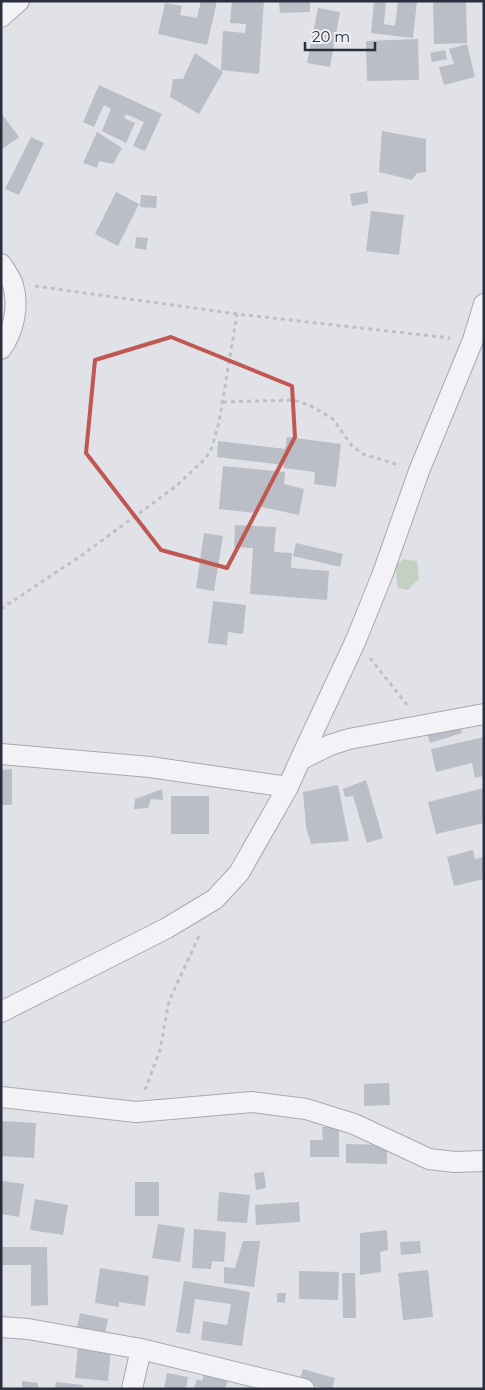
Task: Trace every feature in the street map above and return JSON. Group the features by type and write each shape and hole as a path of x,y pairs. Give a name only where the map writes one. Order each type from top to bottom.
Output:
{"street":[{"path":"1,17 19,1"},
{"path":"1,264 13,284 15,303 14,319 5,344 1,349"},
{"path":"1,1012 167,928 215,899 239,873 288,787 356,640 383,573 419,471 474,340 484,304"},
{"path":"300,760 330,745 349,739 484,714"},
{"path":"1,754 150,767 288,787"},
{"path":"1,1097 136,1112 252,1102 306,1109 354,1124 429,1159 455,1162 484,1160"},
{"path":"1,1327 28,1329 141,1349 304,1389"},
{"path":"132,1389 141,1349"}],"path":[{"path":"13,284 237,314 474,340"},
{"path":"1,609 82,555 175,486 206,458 212,447 223,402 237,314"},
{"path":"223,402 294,400 310,406 333,419 352,446 363,454 419,471"},
{"path":"356,640 422,724"},
{"path":"136,1112 160,1050 169,1001 193,954 215,899"}],"highlighted area":[{"path":"171,337 292,386 295,437 227,568 161,550 86,453 95,360"}],"green space":[{"path":"403,559 417,561 419,579 408,590 398,588 395,567"}],"building":[{"path":"201,1 217,1 207,45 158,34 165,3 182,6 180,15 197,18"},
{"path":"232,1 264,1 259,74 221,70 223,31 245,33 246,24 230,23"},
{"path":"279,1 310,1 310,12 280,13"},
{"path":"374,1 386,1 384,24 395,26 398,1 417,1 413,38 371,33"},
{"path":"433,1 466,1 467,43 434,44"},
{"path":"318,8 340,12 330,67 307,63"},
{"path":"418,39 419,80 367,81 366,41"},
{"path":"467,44 475,77 444,85 439,67 454,64 449,49"},
{"path":"445,50 447,59 432,62 430,53"},
{"path":"195,53 223,72 199,114 170,97 173,79 183,79"},
{"path":"99,85 162,114 145,151 133,146 144,122 126,114 124,118 135,123 126,143 102,131 111,109 104,105 94,127 83,122"},
{"path":"1,113 19,137 1,150"},
{"path":"382,131 426,139 426,172 417,173 412,180 379,172"},
{"path":"97,132 122,148 113,164 99,161 97,168 83,163"},
{"path":"31,137 44,143 19,195 5,189"},
{"path":"367,191 368,203 352,206 350,194"},
{"path":"116,192 139,204 118,246 95,234"},
{"path":"141,195 157,196 156,208 140,207"},
{"path":"371,211 404,215 399,255 366,251"},
{"path":"136,237 148,238 146,250 135,248"},
{"path":"287,437 341,444 336,487 314,484 315,472 283,468 284,465 217,457 218,441 285,449"},
{"path":"223,466 285,472 284,484 304,489 299,515 257,506 256,513 219,509"},
{"path":"235,525 276,527 274,552 292,553 291,568 329,571 327,600 250,594 253,548 234,547"},
{"path":"204,533 223,536 214,591 196,588"},
{"path":"296,543 343,554 340,567 293,556"},
{"path":"213,601 246,605 243,634 228,632 227,645 208,643"},
{"path":"458,720 462,733 430,743 426,730"},
{"path":"484,737 484,776 475,778 472,763 436,772 431,749"},
{"path":"12,769 12,805 1,805 1,770"},
{"path":"366,780 383,838 367,843 353,796 345,797 343,789"},
{"path":"338,785 349,841 311,844 306,827 303,792"},
{"path":"484,788 484,823 436,834 428,802"},
{"path":"162,789 163,800 151,799 148,808 134,809 135,799"},
{"path":"171,796 209,796 209,834 171,834"},
{"path":"473,850 475,859 484,857 484,879 454,886 447,857"},
{"path":"389,1083 390,1105 364,1106 364,1084"},
{"path":"1,1121 36,1123 34,1158 1,1156"},
{"path":"322,1127 339,1127 339,1157 310,1157 310,1140 323,1140"},
{"path":"346,1144 387,1145 387,1164 346,1163"},
{"path":"264,1172 266,1188 256,1190 254,1173"},
{"path":"2,1181 24,1184 19,1217 1,1214"},
{"path":"135,1182 159,1182 159,1216 135,1216"},
{"path":"219,1192 250,1195 247,1223 217,1221"},
{"path":"35,1199 68,1205 63,1235 30,1230"},
{"path":"299,1202 300,1222 256,1225 255,1205"},
{"path":"158,1224 185,1228 180,1262 152,1258"},
{"path":"194,1229 226,1232 224,1262 212,1261 211,1269 192,1268"},
{"path":"387,1230 388,1250 380,1252 381,1272 360,1275 360,1233"},
{"path":"243,1241 260,1241 254,1287 224,1283 224,1267 235,1268"},
{"path":"420,1241 421,1253 401,1255 400,1242"},
{"path":"1,1247 47,1247 48,1305 31,1306 31,1265 1,1265"},
{"path":"100,1268 149,1276 145,1306 119,1302 119,1307 95,1303"},
{"path":"428,1270 433,1317 403,1320 398,1273"},
{"path":"299,1271 339,1272 338,1300 299,1299"},
{"path":"342,1273 355,1273 356,1318 343,1318"},
{"path":"184,1281 250,1292 242,1346 201,1340 203,1321 227,1325 231,1304 195,1299 190,1334 176,1332"},
{"path":"277,1293 286,1293 285,1303 277,1302"},
{"path":"80,1313 108,1319 105,1334 77,1328"},
{"path":"78,1345 111,1349 108,1381 75,1378"},
{"path":"303,1369 335,1378 332,1389 299,1382"},
{"path":"205,1370 229,1377 225,1389 194,1389 197,1379 202,1381"},
{"path":"167,1373 188,1377 186,1389 164,1389"},
{"path":"22,1381 38,1383 38,1389 22,1389"},
{"path":"56,1382 83,1385 83,1389 55,1389"}]}
